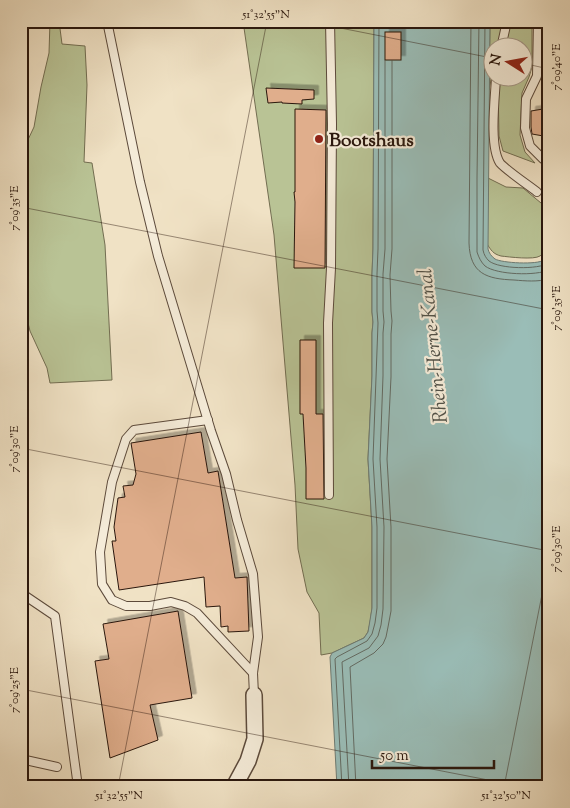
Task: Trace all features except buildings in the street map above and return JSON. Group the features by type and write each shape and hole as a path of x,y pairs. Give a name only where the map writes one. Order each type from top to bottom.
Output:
{"street":[{"path":"234,787 248,762 255,739 254,695"}],"lane":[{"path":"107,21 140,182 158,256 226,474 253,574 258,637 254,673 254,695"},
{"path":"329,495 328,323 331,268 332,124 330,21"},
{"path":"504,38 507,21"},
{"path":"538,21 537,76 526,99 525,128 530,146 543,160 549,160"},
{"path":"496,88 494,137 497,154 501,163 537,192"},
{"path":"208,420 134,430 126,439 112,482 100,552 102,584 112,600 126,606 150,606 171,602 185,606 197,613 254,673"},
{"path":"21,593 55,616 78,787"},
{"path":"21,759 57,767"}],"green space":[{"path":"50,21 59,21 62,44 85,46 87,85 84,162 92,163 105,245 112,380 50,383 47,368 28,323 21,319 21,201 25,146 34,127 49,53"},
{"path":"243,21 374,21 373,322 368,459 372,527 372,608 368,632 364,638 332,653 321,655 319,613 307,592 298,549 295,485 274,235"},
{"path":"490,21 503,21 500,38 490,38"},
{"path":"509,21 532,21 532,38 506,38"},
{"path":"498,88 524,88 522,93 520,135 525,152 535,163 503,151 499,136"},
{"path":"549,168 549,229 544,251 540,256 532,258 496,254 487,244 488,178 506,187 523,188 547,208"}],"water":[{"name":"Rhein-Herne-Kanal","path":"374,21 490,21 490,38 482,38 482,88 489,88 488,249 495,259 512,262 540,262 549,254 549,787 337,787 330,657 332,653 364,638 368,632 372,608 372,527 368,459 372,376"}],"place":[{"name":"Bootshaus","path":"319,139"}]}
